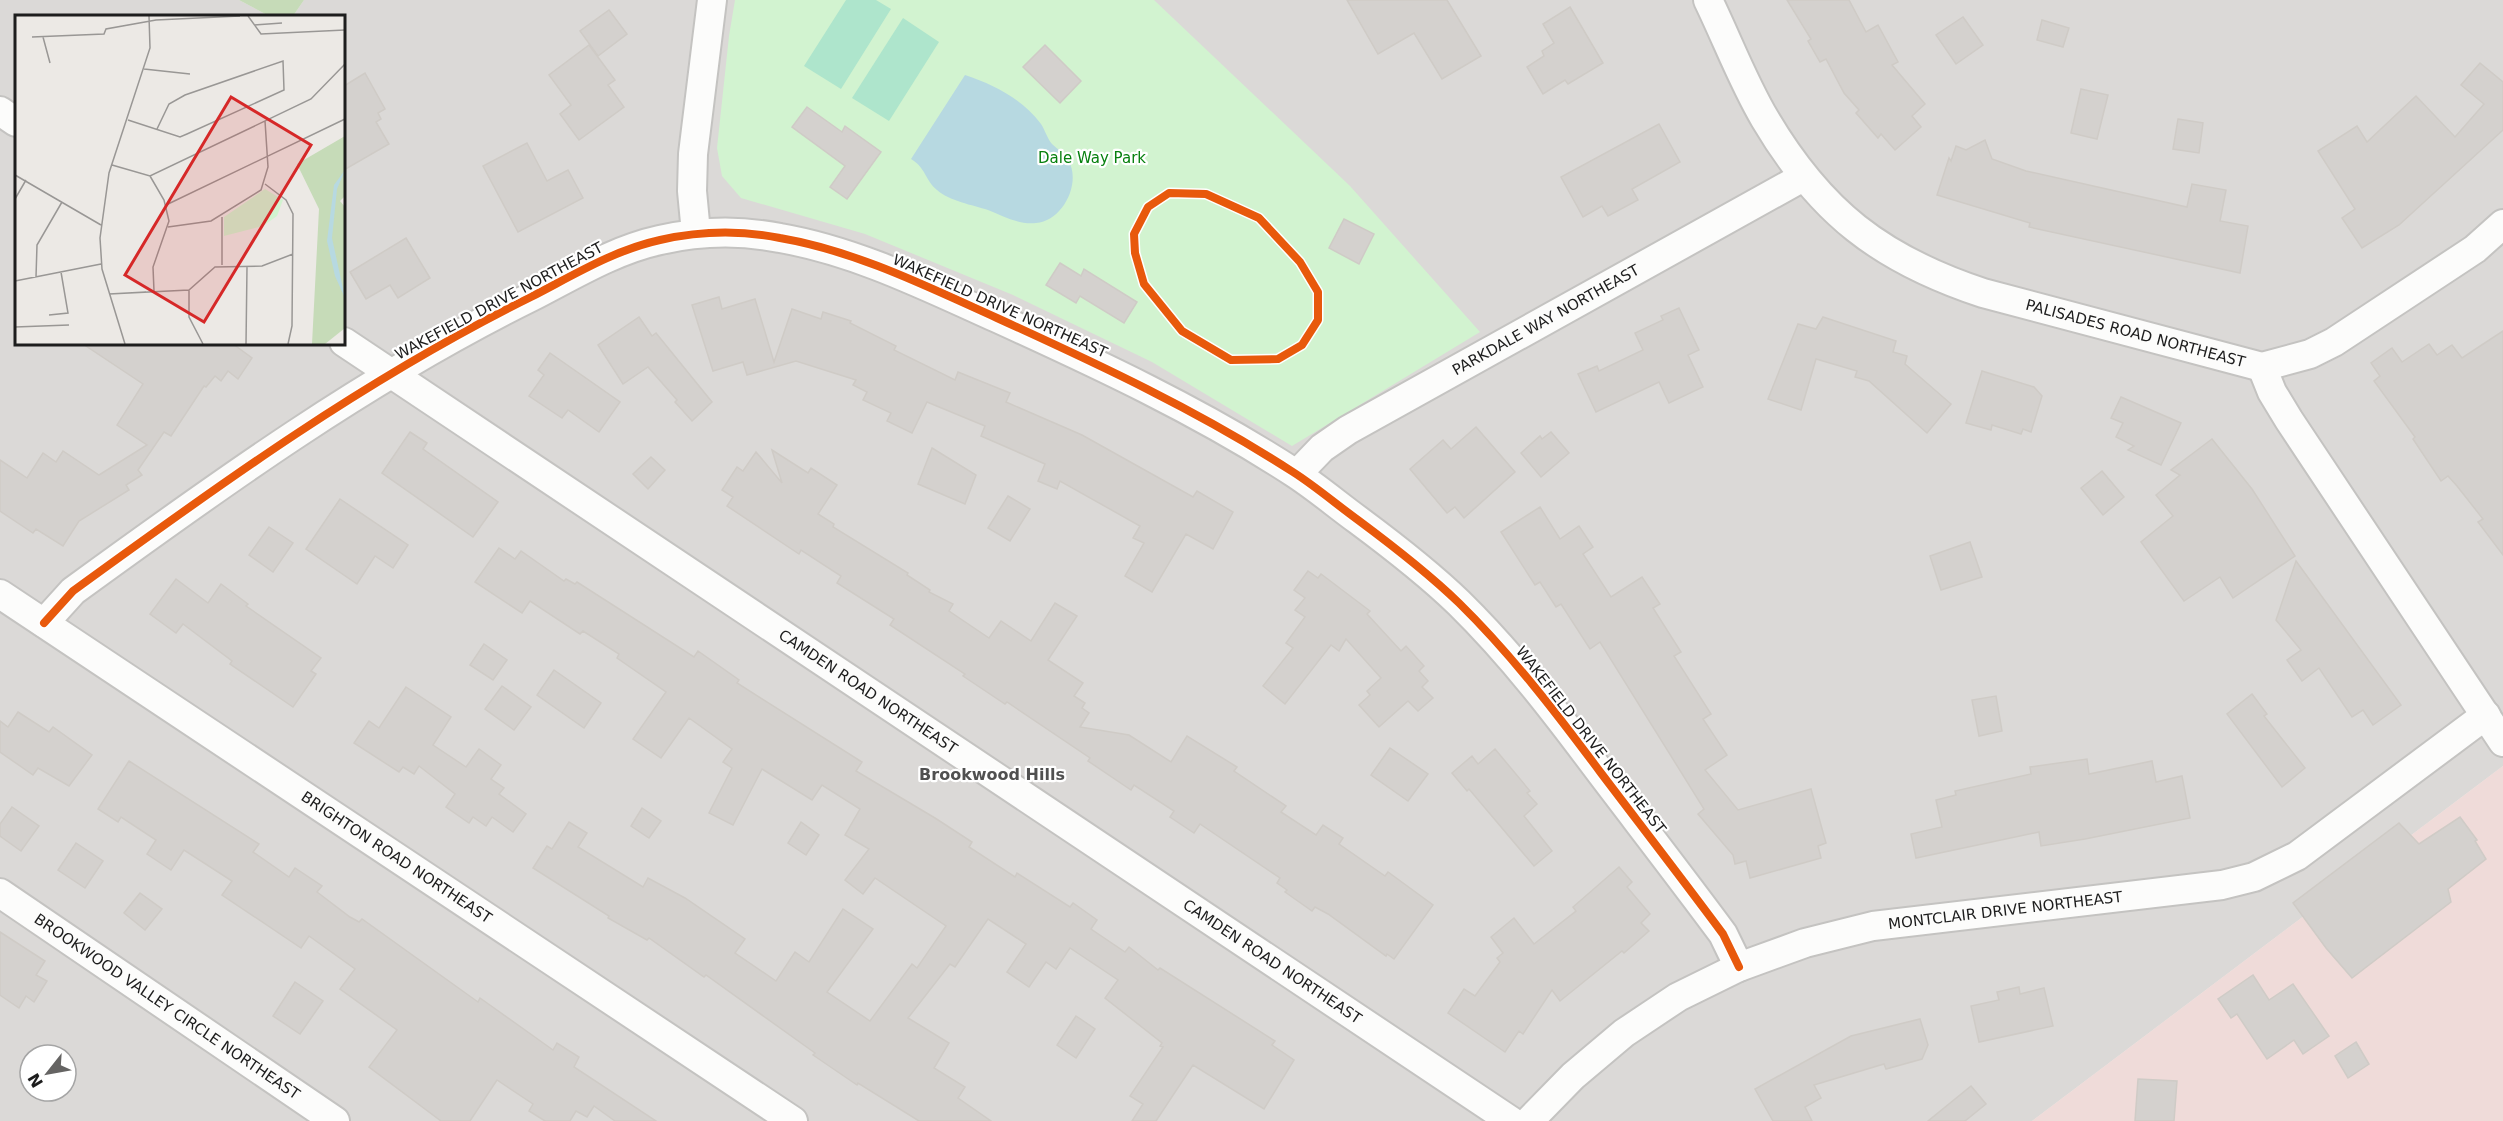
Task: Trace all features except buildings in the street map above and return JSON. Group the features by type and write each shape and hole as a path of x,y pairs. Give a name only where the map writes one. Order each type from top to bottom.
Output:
{"street":[{"path":"696,233 692,190 693,154 712,0"},
{"name":"PALISADES ROAD NORTHEAST","path":"1708,0 1764,118 1803,177 1830,207 1866,238 1906,263 1944,280 1994,296 2262,367 2272,392 2289,420 2503,742"},
{"path":"0,111 15,121"},
{"name":"PARKDALE WAY NORTHEAST","path":"1297,474 1322,448 1348,430 1803,177"},
{"path":"2262,367 2310,354 2334,342 2475,249 2503,225"},
{"name":"WAKEFIELD DRIVE NORTHEAST","path":"44,623 72,591 297,432 391,373 497,314 609,258 653,242 696,233 742,232 784,238 848,256 914,280 1114,372 1223,430 1297,474 1410,559 1504,650 1550,705 1724,934 1739,967"},
{"name":"CAMDEN ROAD NORTHEAST","path":"345,343 1511,1121"},
{"name":"BRIGHTON ROAD NORTHEAST","path":"0,594 793,1121"},
{"name":"MONTCLAIR DRIVE NORTHEAST","path":"1529,1121 1573,1076 1624,1033 1678,997 1739,967 1805,943 1873,927 2222,885 2254,877 2297,856 2486,715"},
{"name":"BROOKWOOD VALLEY CIRCLE NORTHEAST","path":"0,892 335,1121"}],"shaded area":[{"path":"0,0 239,0 267,15 15,15 15,345 345,345 345,15 294,15 304,0 2503,0 2503,766 2032,1121 0,1121"},
{"path":"2503,766 2503,1121 2032,1121"}],"green space":[{"path":"239,0 304,0 294,15 267,15"},
{"name":"Dale Way Park","path":"735,0 1154,0 1350,186 1480,332 1292,446 1152,362 1013,295 865,234 741,198 722,176 717,148"},
{"path":"846,0 876,0 891,9 841,89 804,66"},
{"path":"903,18 939,42 889,121 852,98"}],"water":[{"path":"965,75 987,83 1017,100 1034,115 1052,144 1067,158 1072,169 1071,189 1062,208 1046,221 1030,223 1017,221 948,197 933,186 920,166 911,159"}],"cycle path":[{"path":"1169,193 1206,194 1259,218 1300,262 1318,292 1318,320 1302,345 1278,359 1231,360 1182,331 1144,284 1135,253 1134,234 1148,207 1169,193"},
{"path":"44,623 73,591 239,472 353,397 470,328 594,264 643,244 705,233 735,233 780,238 836,252 891,271 1035,335 1185,409 1257,450 1317,489 1422,570 1459,603 1497,643 1568,729 1723,934 1739,967"}],"district":[{"name":"Brookwood Hills","path":"992,774"}]}
